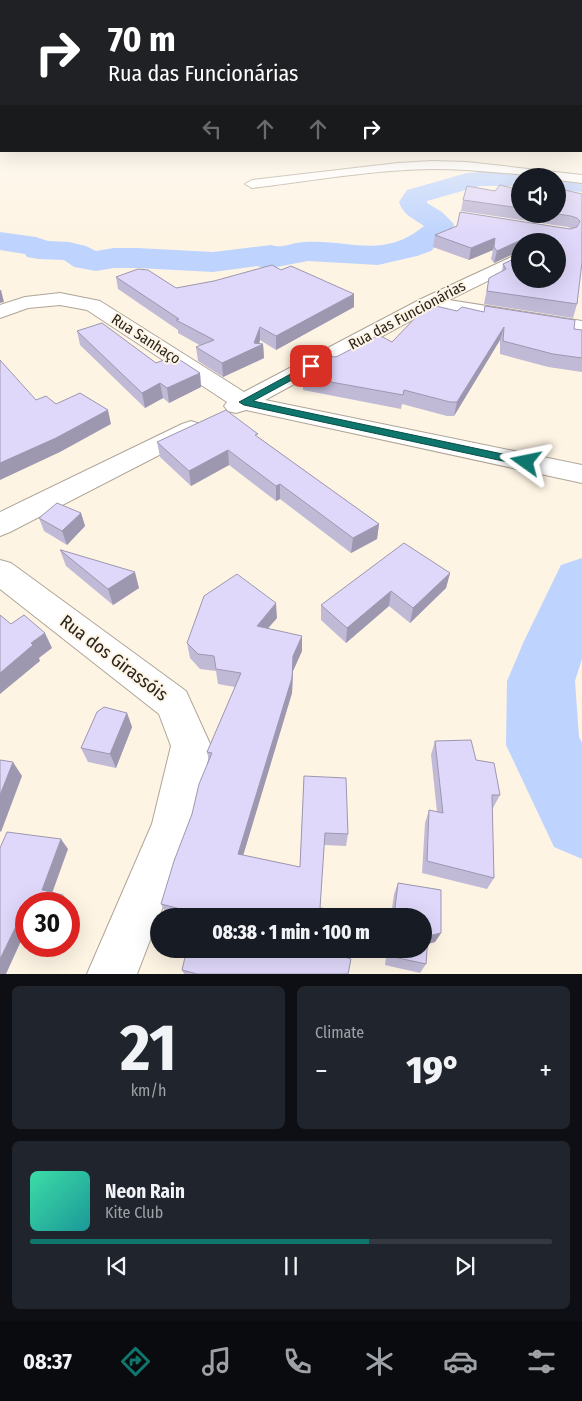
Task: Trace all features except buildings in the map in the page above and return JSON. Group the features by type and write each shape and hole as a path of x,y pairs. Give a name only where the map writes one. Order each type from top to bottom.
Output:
{"street":[{"path":"252,184 398,167 432,165 467,166 582,179"},
{"name":"Rua das Funcionárias","path":"0,525 214,418 428,302 511,262"},
{"name":"Rua Sanhaço","path":"0,312 25,304 60,299 93,305 244,402 582,474"},
{"path":"428,302 582,327"},
{"name":"Rua dos Girassóis","path":"0,572 173,703 191,746 174,826 112,974"}],"waterway":[{"path":"0,241 36,246 38,250 69,251 85,260 96,261 114,258 137,258 213,262 271,255 266,259 294,255 304,251 348,255 378,255 406,250 420,244 438,229 439,224 415,208 413,202 416,196 467,181 493,177 511,177"},
{"path":"566,183 582,184"},
{"path":"582,581 541,681 543,745 582,819"}],"route":[{"path":"311,366 244,402 526,462"}]}
